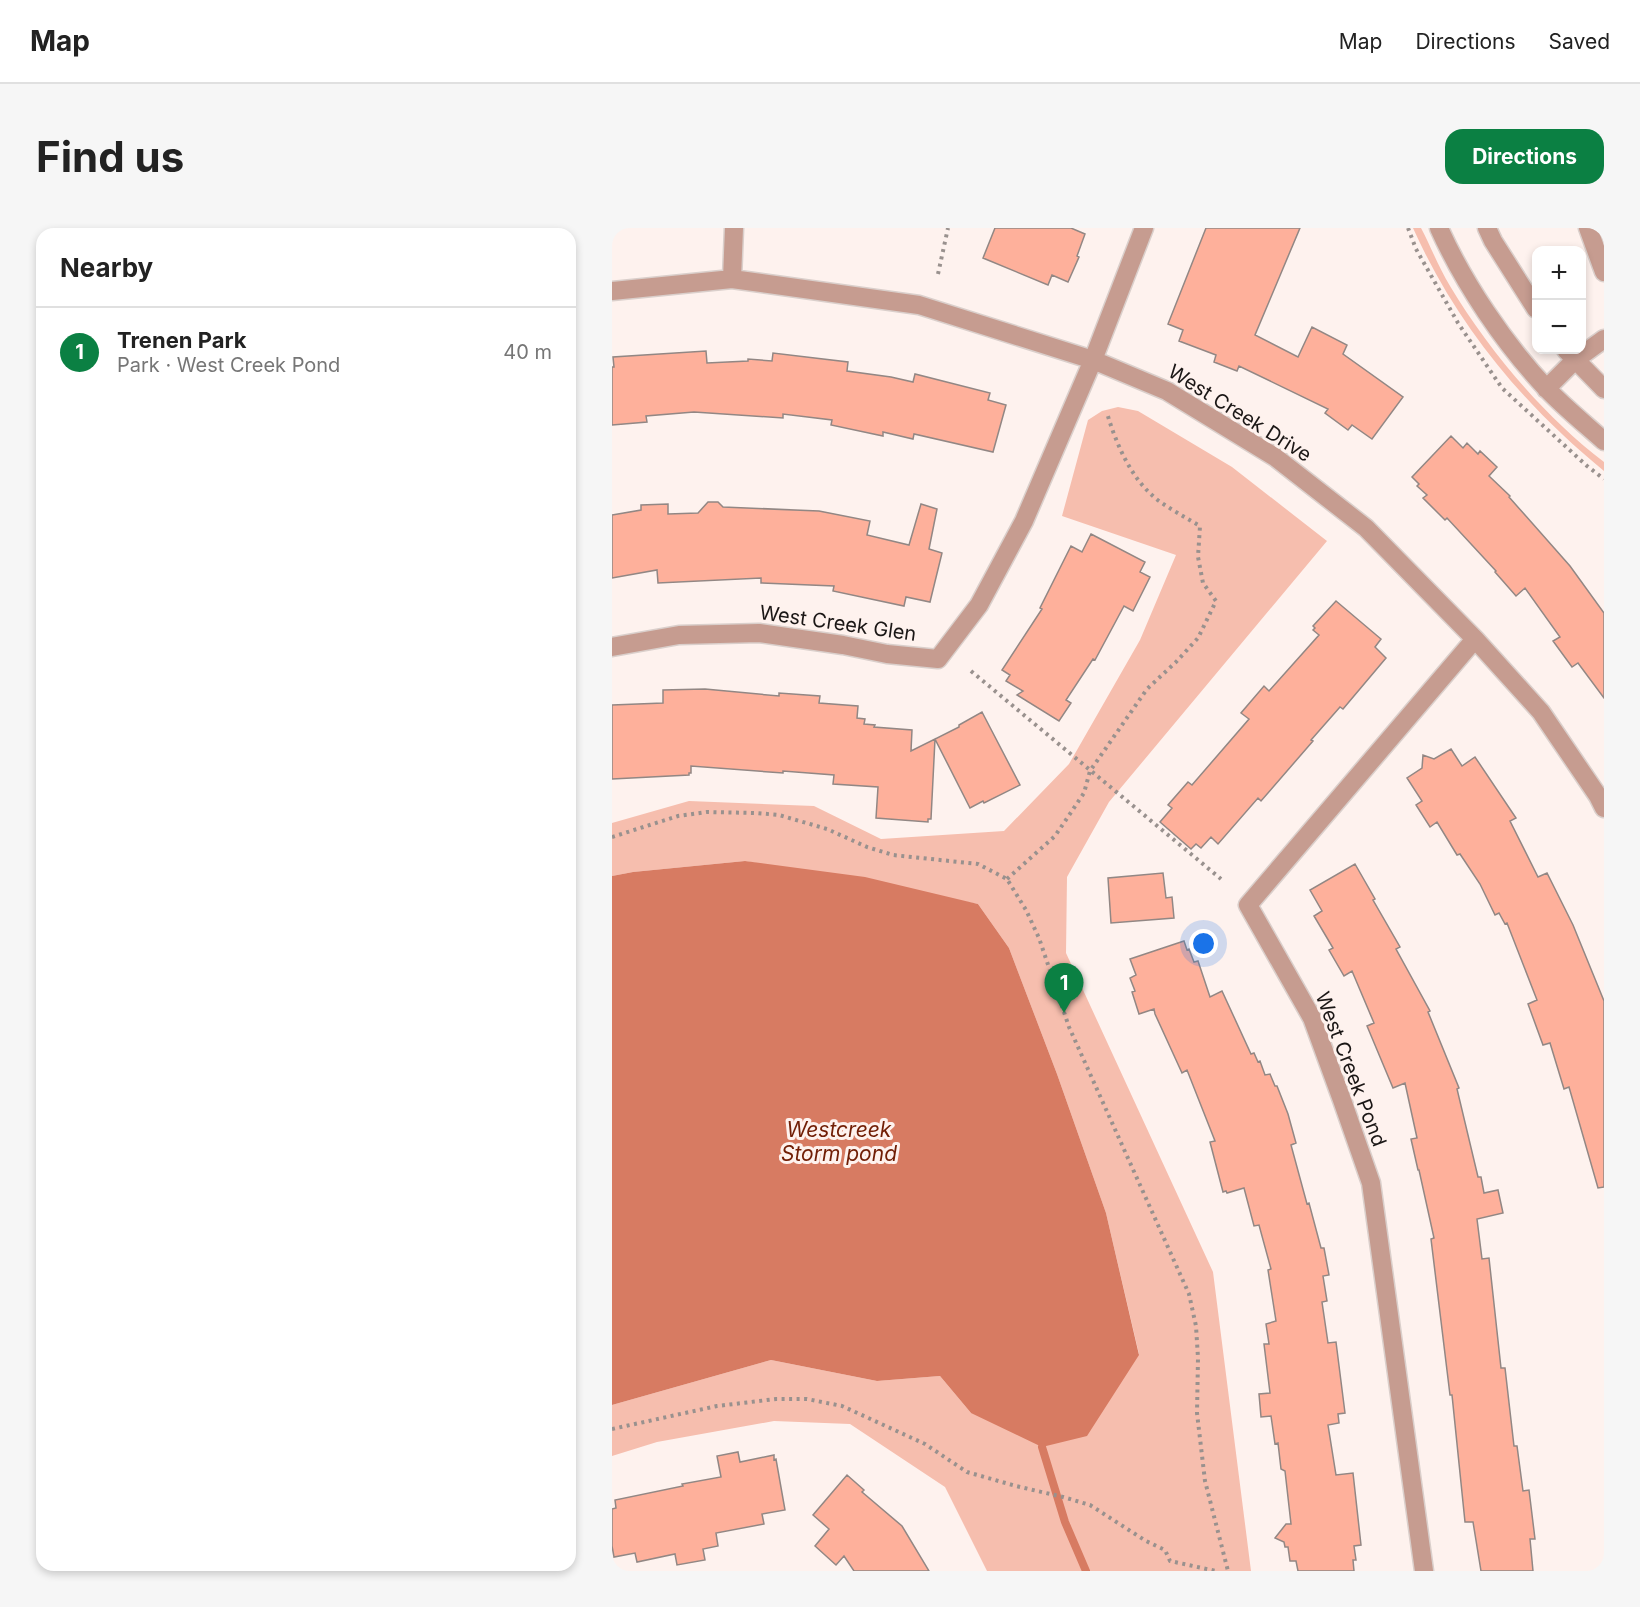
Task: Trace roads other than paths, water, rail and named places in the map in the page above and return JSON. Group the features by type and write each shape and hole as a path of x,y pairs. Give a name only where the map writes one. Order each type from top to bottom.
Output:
{"street":[{"path":"732,279 734,228"},
{"path":"1093,360 1144,228"},
{"path":"1439,228 1450,254 1497,329 1546,388 1604,441"},
{"path":"1487,228 1532,303"},
{"path":"1588,228 1604,272"},
{"name":"West Creek Drive","path":"612,291 732,279 919,305 1093,360 1167,391 1275,457 1366,528 1475,639 1541,712 1604,808"},
{"path":"1546,388 1571,355 1604,339"},
{"path":"1571,355 1604,389"},
{"name":"West Creek Glen","path":"612,647 679,635 759,633 887,654 938,659 979,605 1024,521 1093,360"},
{"name":"West Creek Pond","path":"1424,1571 1371,1183 1312,1018 1248,905 1475,639"}],"water":[{"name":"Westcreek Storm pond","path":"745,861 865,877 978,904 1009,948 1106,1213 1139,1355 1087,1436 1042,1447 971,1413 940,1376 877,1381 771,1360 612,1405 612,876"}],"waterway":[{"path":"1042,1447 1065,1522 1086,1571"}],"place":[{"name":"Trenen Park","path":"1064,1013"}]}
